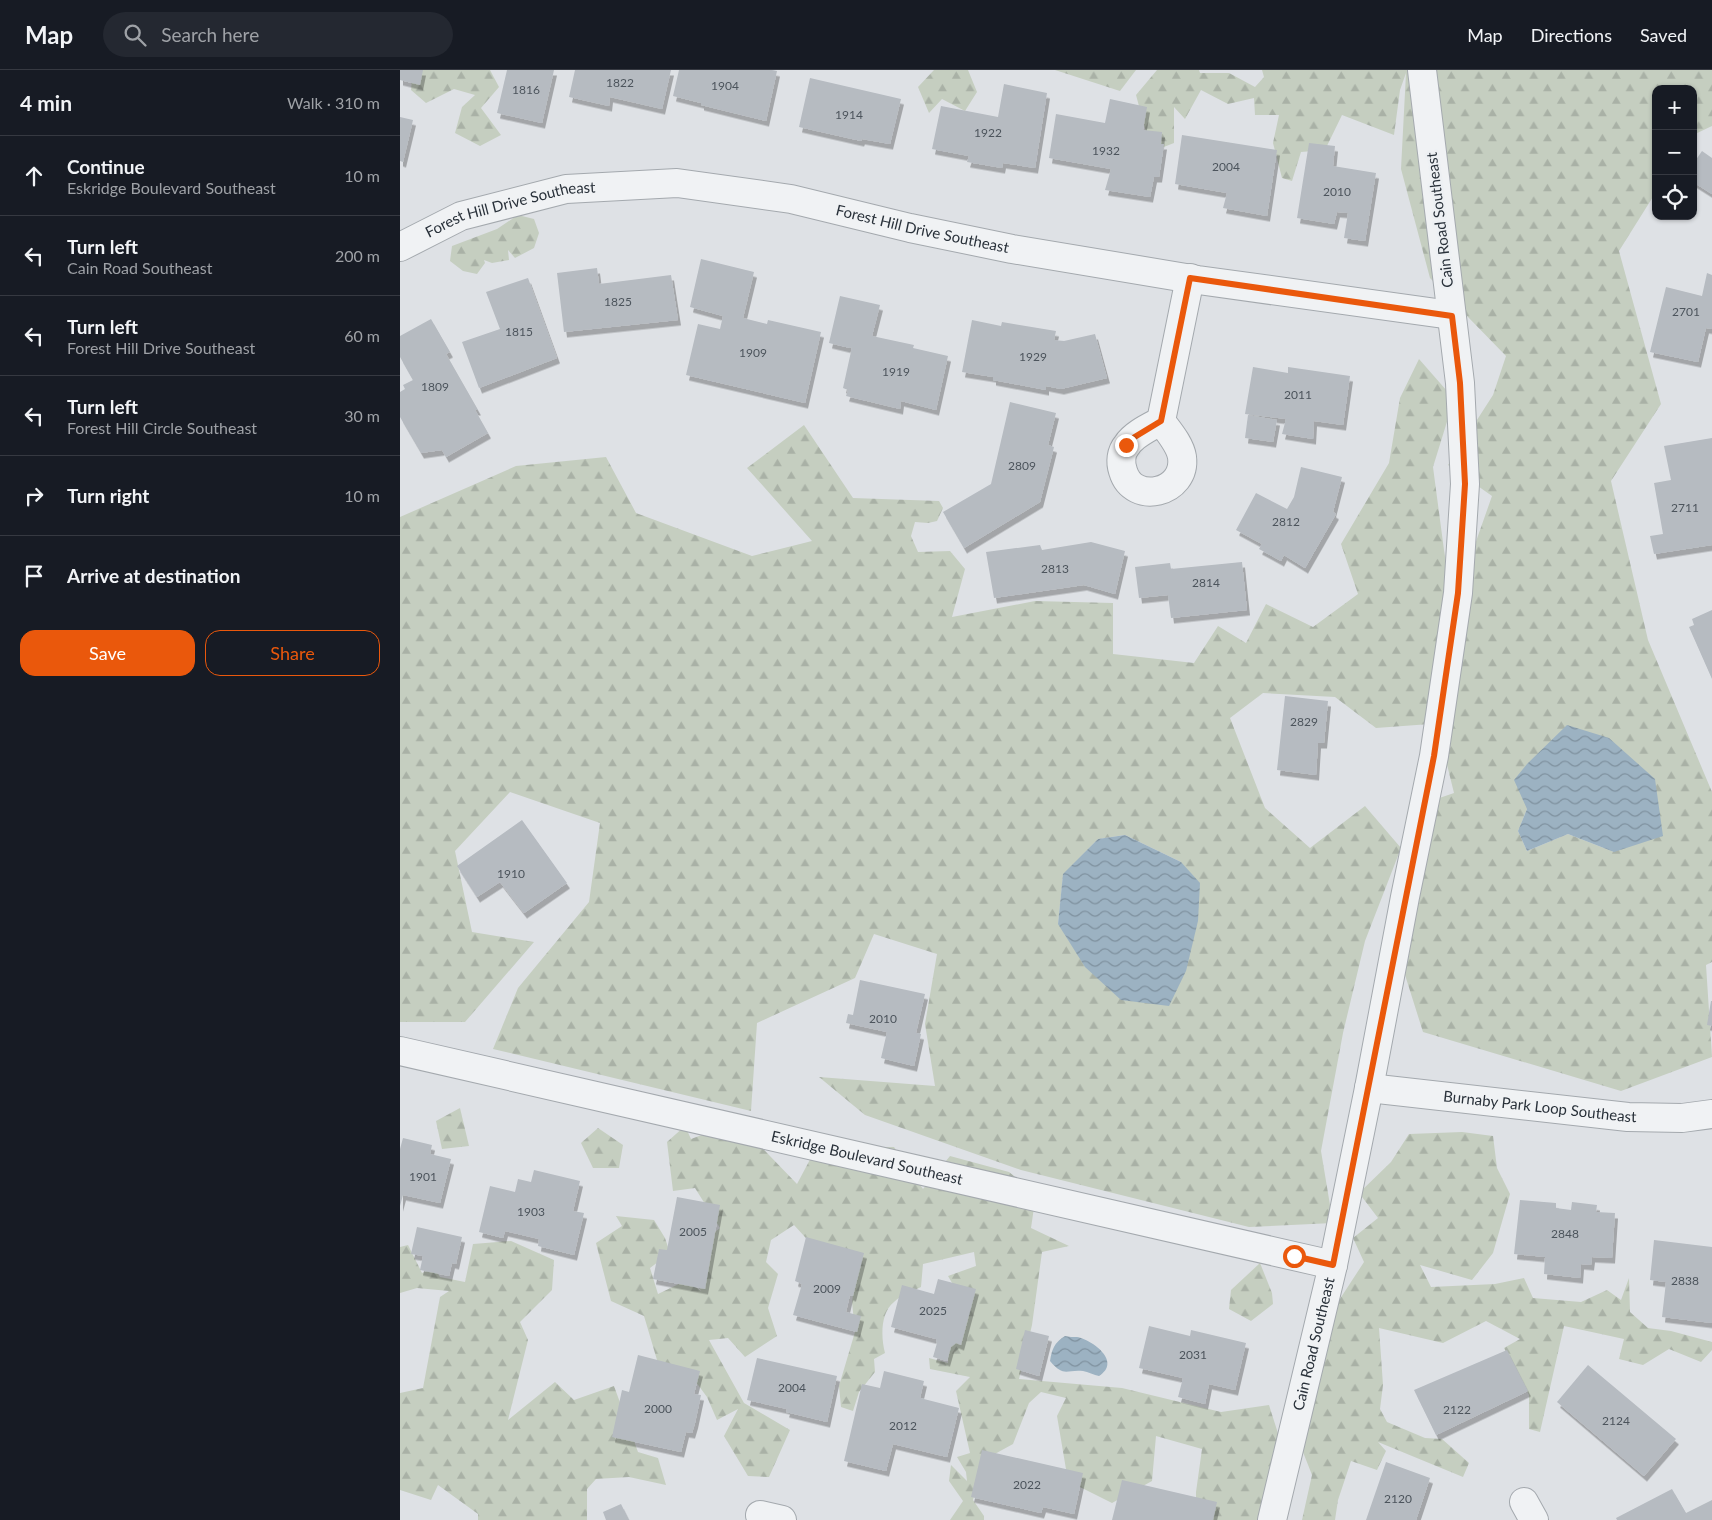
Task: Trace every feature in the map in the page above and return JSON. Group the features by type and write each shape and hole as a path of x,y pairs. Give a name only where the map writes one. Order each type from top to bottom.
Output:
{"street":[{"name":"Cain Road Southeast","path":"1272,1520 1333,1265 1369,1088 1434,756 1458,593 1465,484 1460,383 1422,70"},
{"name":"Forest Hill Drive Southeast","path":"400,247 462,216 566,189 677,183 791,200 1001,248 1452,316"},
{"path":"1161,421 1190,278"},
{"name":"Eskridge Boulevard Southeast","path":"400,1051 1333,1265"},
{"name":"Burnaby Park Loop Southeast","path":"1369,1088 1628,1117 1682,1118 1712,1114"}],"green space":[{"path":"413,70 490,70 499,87 481,108 501,135 480,146 455,133 462,107 475,95 454,89 426,103 411,90"},
{"path":"934,70 968,70 977,92 965,111 942,99 929,113 918,87"},
{"path":"1055,70 1136,70 1120,91"},
{"path":"1157,70 1199,70 1200,73 1229,73 1255,87 1264,77 1262,70 1712,70 1712,126 1697,133 1697,85 1652,85 1652,198 1619,251 1661,404 1611,481 1648,640 1712,792 1712,962 1706,965 1712,1057 1621,1091 1423,1032 1400,959 1413,807 1454,793 1436,720 1430,724 1376,728 1335,697 1263,693 1230,718 1265,808 1310,848 1365,806 1401,848 1365,941 1343,1033 1321,1151 1333,1223 1249,1227 1021,1170 865,1115 819,1077 935,1086 925,1024 937,954 874,934 855,978 757,1023 751,1111 493,1049 518,988 589,902 600,823 510,792 455,851 472,932 534,942 465,1022 400,1022 400,517 516,466 606,457 636,513 752,556 812,541 747,468 804,425 853,498 939,501 943,508 937,521 928,523 915,522 911,536 918,552 950,551 965,569 952,617 1035,601 1113,603 1113,654 1194,663 1218,626 1246,643 1266,604 1313,627 1358,594 1341,544 1389,463 1400,398 1419,359 1454,399 1433,467 1459,643 1460,587 1492,496 1448,465 1493,395 1506,356 1430,278 1401,169 1406,73 1400,90 1394,135 1342,115 1325,150 1301,152 1292,181 1282,178 1273,143 1279,115 1255,115 1254,98 1228,104 1201,90 1185,119 1174,107 1174,143 1156,150 1147,136 1136,95","holes":["1527,809 1614,852 1568,834 1527,851 1518,831","1125,835 1181,862 1058,924 1063,875 1098,839"]},
{"path":"518,215 534,219 539,233 534,248 515,258 508,250 509,260 492,263 484,260 485,263 477,274 463,271 450,261 452,246 497,229"},
{"path":"460,1108 469,1146 442,1149 436,1121"},
{"path":"737,1122 797,1184 814,1152 851,1147 894,1147 923,1189 950,1156 1009,1172 1036,1194 1031,1228 1069,1246 1042,1252 1032,1325 1019,1379 1122,1388 1221,1412 1269,1405 1283,1449 1262,1520 1196,1520 1196,1492 1202,1449 1156,1436 1152,1481 1112,1503 1068,1481 1057,1416 1066,1398 1041,1392 1029,1403 1013,1444 982,1461 973,1500 984,1516 984,1520 950,1520 963,1501 949,1481 951,1465 967,1481 966,1472 957,1457 970,1453 956,1391 970,1377 930,1369 929,1358 948,1363 949,1343 959,1295 948,1276 976,1266 974,1252 923,1264 921,1287 900,1297 889,1307 883,1326 885,1353 874,1359 875,1372 859,1392 853,1411 841,1407 839,1386 855,1332 852,1302 859,1255 815,1248 794,1225 771,1240 766,1262 778,1274 768,1308 777,1336 745,1357 728,1338 709,1340 744,1403 790,1430 769,1477 748,1476 724,1436 738,1409 717,1420 707,1397 690,1374 666,1372 657,1360 644,1316 611,1301 596,1243 622,1226 616,1216 654,1220 665,1238 670,1253 650,1268 658,1294 687,1280 701,1291 682,1257 720,1228 695,1188 673,1191 667,1142 685,1126 691,1139"},
{"path":"598,1128 623,1145 619,1168 593,1168 581,1143"},
{"path":"1462,1132 1493,1136 1497,1168 1510,1194 1493,1253 1472,1280 1420,1265 1431,1287 1495,1284 1524,1278 1533,1298 1581,1302 1607,1290 1621,1300 1629,1278 1630,1312 1648,1328 1671,1331 1712,1342 1712,1350 1701,1362 1669,1349 1643,1365 1619,1359 1624,1339 1564,1326 1540,1432 1529,1429 1529,1395 1504,1348 1520,1339 1486,1321 1443,1343 1379,1328 1383,1385 1380,1409 1387,1422 1425,1438 1442,1439 1469,1463 1463,1477 1378,1442 1386,1451 1377,1470 1351,1461 1338,1500 1335,1520 1302,1520 1312,1475 1301,1447 1336,1305 1364,1262 1353,1238 1378,1218 1359,1193 1391,1162 1409,1134"},
{"path":"511,1241 554,1260 552,1290 520,1322 528,1340 508,1420 555,1382 574,1400 614,1386 638,1452 658,1458 666,1485 629,1477 596,1479 587,1489 587,1520 478,1520 478,1514 438,1485 431,1500 400,1490 400,1393 423,1388 440,1297 449,1291 417,1288 400,1293 400,1247 408,1245 422,1273 434,1268 440,1277 465,1282 473,1244"},
{"path":"1260,1263 1272,1293 1273,1304 1251,1321 1229,1309 1231,1290"}],"water":[{"path":"1567,725 1609,738 1655,779 1663,836 1614,852 1568,834 1527,851 1518,831 1527,809 1514,780 1527,764"},
{"path":"1125,835 1181,862 1200,883 1198,921 1186,971 1169,1006 1121,1000 1085,967 1058,924 1063,874 1098,839"},
{"path":"1065,1336 1083,1339 1103,1352 1108,1364 1099,1376 1083,1371 1062,1371 1050,1361 1056,1344"}],"building":[{"path":"400,70 423,70 420,85 400,80"},
{"path":"507,70 554,70 542,123 497,113"},
{"path":"575,70 671,70 662,109 610,97 609,106 569,97"},
{"path":"679,70 777,71 766,121 673,96"},
{"path":"810,78 901,99 890,144 862,139 861,141 799,127"},
{"path":"1004,84 1047,93 1035,168 1003,163 1002,168 967,162 969,156 932,149 941,106 998,117"},
{"path":"1110,99 1147,107 1143,130 1162,132 1161,144 1164,144 1159,177 1154,177 1150,197 1105,190 1111,169 1049,158 1056,114 1105,123"},
{"path":"400,117 413,120 403,162 400,161"},
{"path":"1182,135 1277,150 1267,216 1223,208 1227,193 1175,184"},
{"path":"1309,143 1335,146 1333,166 1376,173 1365,241 1344,238 1348,213 1337,212 1334,224 1297,218"},
{"path":"1702,151 1712,158 1712,194 1697,185 1697,158"},
{"path":"701,259 754,272 743,318 767,324 768,320 821,332 805,403 686,375 698,324 720,329 723,316 690,307"},
{"path":"597,268 599,284 671,275 678,320 564,332 557,273"},
{"path":"1707,273 1712,275 1712,329 1706,328 1698,362 1650,352 1666,287 1702,296"},
{"path":"528,278 557,358 479,388 462,342 500,329 486,292"},
{"path":"840,296 880,305 872,336 914,345 913,348 948,356 936,410 901,401 900,409 846,396 848,390 843,388 852,347 829,343"},
{"path":"431,319 450,352 446,354 478,410 475,410 488,433 446,457 442,450 421,453 400,417 400,392 405,389 403,385 413,380 400,357 400,336"},
{"path":"972,320 1001,326 1002,322 1056,331 1054,340 1064,341 1095,334 1107,378 1061,389 1046,386 1046,390 993,380 993,377 962,372"},
{"path":"1253,367 1288,373 1288,367 1350,376 1343,425 1314,421 1313,439 1282,434 1286,419 1245,414"},
{"path":"1010,402 1056,413 1048,445 1054,447 1040,502 964,548 943,512 991,484"},
{"path":"1248,415 1277,420 1273,442 1245,438"},
{"path":"1712,438 1712,545 1654,554 1650,536 1663,534 1654,483 1671,480 1664,446"},
{"path":"1301,467 1342,477 1333,512 1336,514 1305,568 1284,555 1281,561 1259,549 1262,544 1236,530 1256,493 1287,509 1294,497"},
{"path":"1091,542 1125,551 1115,594 1084,585 994,598 986,552 1040,545 1042,550"},
{"path":"1242,562 1247,610 1171,618 1168,595 1139,598 1135,567 1170,563 1171,569"},
{"path":"1712,610 1712,679 1689,627 1694,625 1692,619"},
{"path":"1285,696 1328,701 1324,743 1318,743 1316,775 1277,770"},
{"path":"522,820 567,883 524,913 500,882 477,897 457,866"},
{"path":"860,980 925,994 916,1033 921,1034 914,1066 881,1058 887,1032 846,1023 848,1014 853,1015"},
{"path":"1712,1001 1712,1026 1707,1025"},
{"path":"403,1138 432,1145 430,1154 451,1159 440,1203 403,1195 400,1206 400,1149"},
{"path":"534,1170 580,1181 573,1211 584,1213 574,1255 538,1246 539,1239 505,1231 503,1238 479,1232 490,1186 515,1192 518,1179 531,1182"},
{"path":"677,1197 720,1205 705,1289 653,1279 659,1249 667,1250"},
{"path":"1520,1200 1556,1203 1556,1208 1571,1210 1572,1202 1597,1205 1596,1212 1615,1213 1612,1258 1592,1257 1591,1265 1581,1264 1580,1278 1544,1274 1545,1257 1514,1254"},
{"path":"417,1227 462,1237 456,1264 452,1263 449,1276 420,1270 423,1256 411,1254"},
{"path":"806,1237 864,1253 853,1296 850,1295 846,1312 861,1316 857,1332 793,1315 802,1284 795,1281"},
{"path":"1654,1240 1712,1247 1712,1323 1662,1317 1666,1282 1650,1280"},
{"path":"938,1279 976,1289 961,1345 956,1343 951,1347 947,1361 933,1357 937,1343 936,1339 891,1327 902,1285 934,1294"},
{"path":"1149,1326 1190,1336 1191,1330 1246,1343 1235,1390 1209,1384 1205,1404 1178,1397 1183,1378 1139,1368"},
{"path":"1025,1330 1049,1336 1039,1376 1016,1369"},
{"path":"1507,1350 1528,1391 1436,1435 1414,1390"},
{"path":"638,1355 700,1371 694,1394 701,1395 695,1423 692,1433 686,1432 681,1452 612,1437 622,1390 629,1392"},
{"path":"757,1358 837,1376 827,1422 786,1412 787,1409 747,1400"},
{"path":"1588,1365 1676,1439 1644,1476 1557,1402"},
{"path":"884,1371 924,1381 920,1398 959,1408 947,1457 893,1444 886,1471 844,1461 862,1384 880,1388"},
{"path":"982,1450 1083,1473 1074,1514 1043,1507 1041,1513 971,1497"},
{"path":"1386,1462 1430,1478 1416,1520 1366,1520"},
{"path":"1122,1480 1217,1502 1213,1520 1112,1520"},
{"path":"1672,1489 1686,1513 1712,1500 1712,1520 1617,1520 1616,1518"},
{"path":"621,1504 629,1520 606,1520 603,1512"}],"route":[{"path":"1126,445 1133,438 1161,421 1190,278 1452,316 1460,383 1465,484 1458,593 1434,756 1333,1265 1294,1256"}]}
